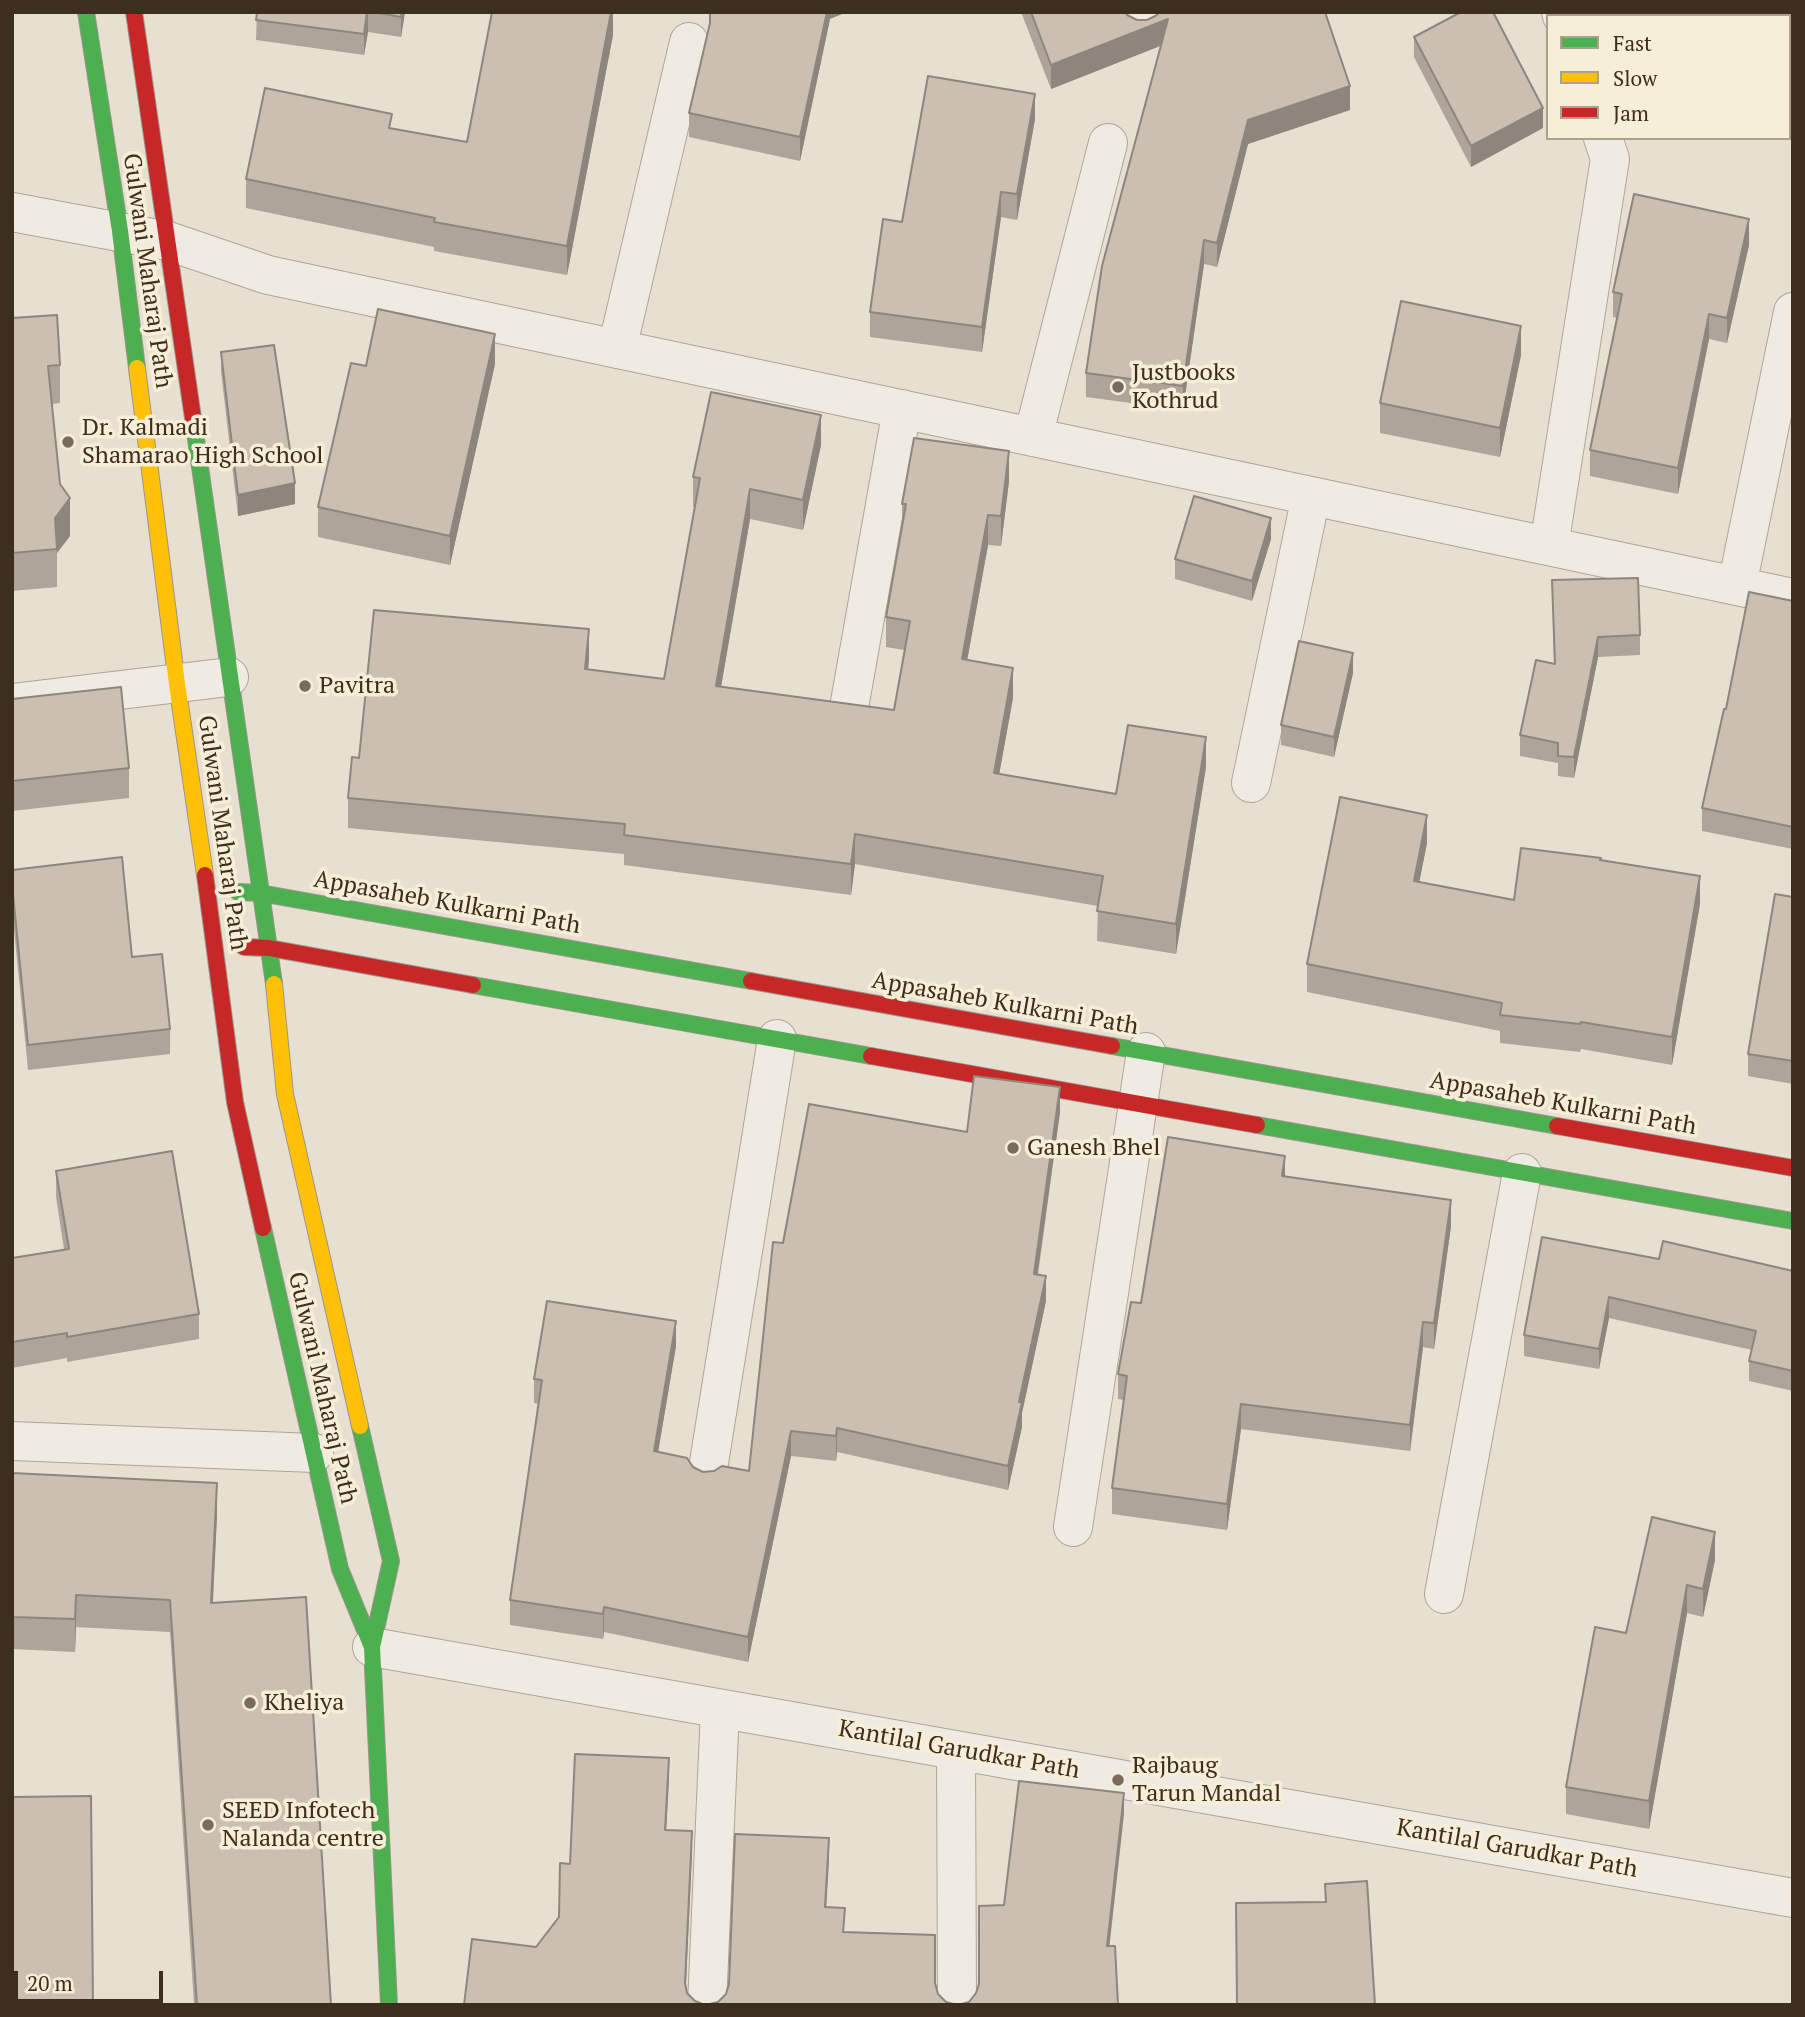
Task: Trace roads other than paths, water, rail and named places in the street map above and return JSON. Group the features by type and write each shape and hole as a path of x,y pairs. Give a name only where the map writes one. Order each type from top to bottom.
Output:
{"street":[{"name":"Gulwani Maharaj Path","path":"86,12 120,231 177,684 216,945 235,1102 340,1569 372,1647"},
{"name":"Gulwani Maharaj Path","path":"134,12 269,948 285,1094 391,1561 372,1647 389,2005"},
{"path":"617,349 689,42"},
{"path":"1549,546 1610,159 1604,140"},
{"path":"1033,437 1108,143"},
{"path":"12,212 168,241 268,275 1793,598"},
{"path":"1737,586 1793,312"},
{"path":"850,702 902,409"},
{"path":"1251,783 1311,496"},
{"path":"12,703 229,677"},
{"name":"Appasaheb Kulkarni Path","path":"208,891 260,893 1793,1168"},
{"path":"216,945 269,948 1793,1221"},
{"path":"707,1475 778,1039"},
{"path":"1073,1527 1146,1052"},
{"path":"1444,1594 1522,1173"},
{"path":"12,1441 314,1453"},
{"name":"Kantilal Garudkar Path","path":"372,1647 1793,1898"},
{"path":"707,2005 720,1709"},
{"path":"956,1750 957,2005"}],"place":[{"name":"Justbooks Kothrud","path":"1118,387"},
{"name":"Dr. Kalmadi Shamarao High School","path":"68,442"},
{"name":"Pavitra","path":"305,686"},
{"name":"Ganesh Bhel","path":"1013,1148"},
{"name":"Kheliya","path":"250,1703"},
{"name":"Rajbaug Tarun Mandal","path":"1118,1780"},
{"name":"SEED Infotech Nalanda centre","path":"208,1825"}]}
